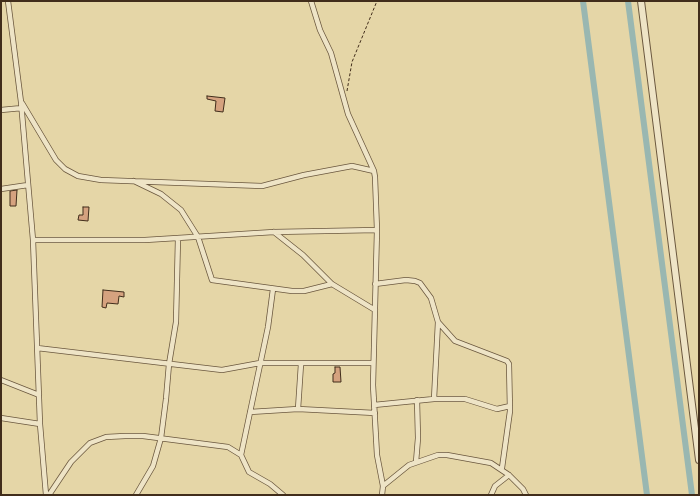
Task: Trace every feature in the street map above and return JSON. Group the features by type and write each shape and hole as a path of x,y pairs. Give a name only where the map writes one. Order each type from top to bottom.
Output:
{"street":[{"path":"8,1 22,108 33,240 40,424 46,495"},
{"path":"311,1 320,30 331,53 348,114 374,171 377,230 373,363 374,405 377,455 383,486 382,495"},
{"path":"641,1 699,460"},
{"path":"21,102 56,160 65,169 78,176 101,180 262,186 304,175 352,166 374,171"},
{"path":"1,110 22,108"},
{"path":"131,180 161,194 181,210 198,237 212,280 273,289 304,291 332,284"},
{"path":"1,189 28,185"},
{"path":"33,240 145,240 274,232 377,230"},
{"path":"274,232 303,255 332,284 375,310"},
{"path":"136,495 153,466 161,438 169,364 176,322 178,238"},
{"path":"375,284 406,280 420,283 431,298 438,322 434,399"},
{"path":"241,456 273,289"},
{"path":"438,322 455,341 506,361 510,370 510,406 502,468"},
{"path":"37,348 222,370 260,363 373,363"},
{"path":"298,409 301,364"},
{"path":"1,380 39,395"},
{"path":"374,405 417,400 466,399 497,409 510,406"},
{"path":"416,462 418,438 417,400"},
{"path":"250,412 298,409 375,412"},
{"path":"1,418 40,424"},
{"path":"49,495 71,462 90,442 106,437 125,436 161,438 228,447 241,456 249,472 270,484 283,495"},
{"path":"383,486 401,469 416,462 438,455 447,455 492,463 502,468 523,489 526,495"},
{"path":"491,495 495,486 509,475"}],"path":[{"path":"347,94 352,62 377,1"}],"building":[{"path":"207,96 225,98 223,112 215,111 216,101 207,99"},
{"path":"17,190 16,206 10,206 10,191"},
{"path":"83,207 89,207 88,221 78,220 79,215 83,215"},
{"path":"103,290 124,292 124,297 119,296 118,304 107,303 106,308 102,307"},
{"path":"335,367 340,367 341,382 333,382"}],"waterway":[{"path":"583,1 647,495"},
{"path":"628,1 692,495"}]}
